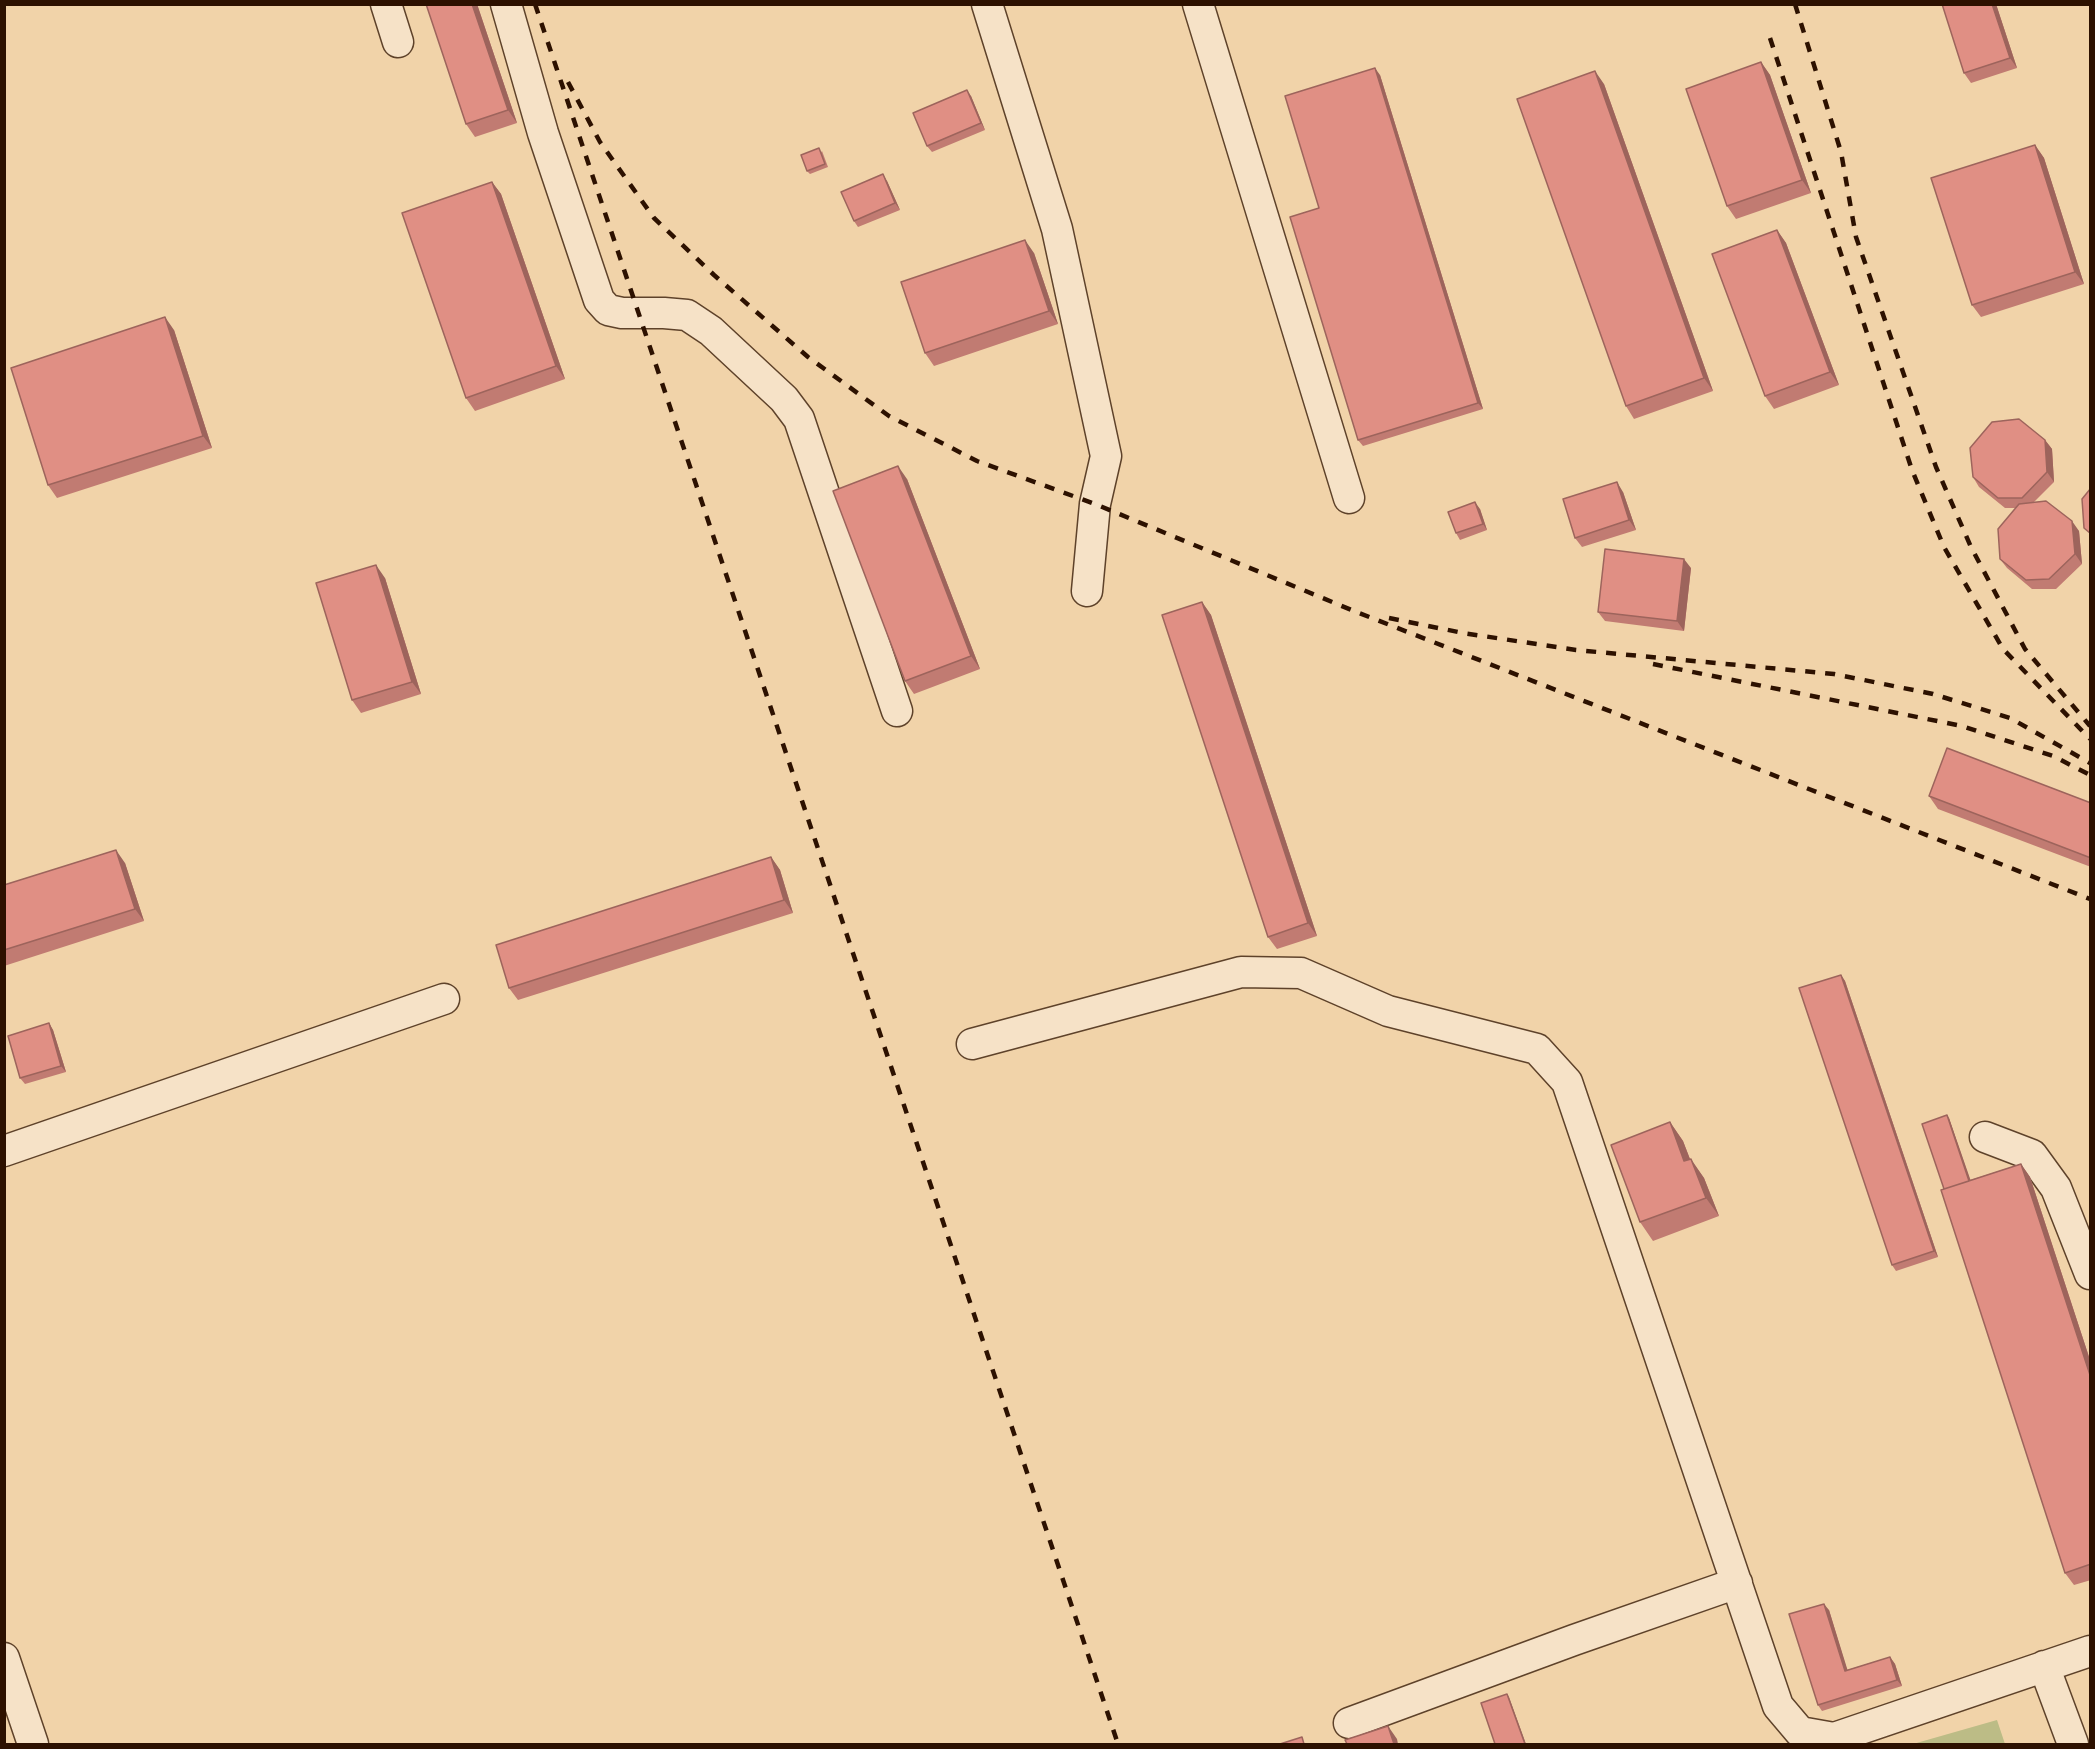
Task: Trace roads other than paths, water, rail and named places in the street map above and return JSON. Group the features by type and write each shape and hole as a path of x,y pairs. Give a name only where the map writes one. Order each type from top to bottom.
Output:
{"street":[{"path":"386,4 398,42"},
{"path":"506,4 543,133 599,300 608,310 622,314 687,315 711,331 784,399 800,419 897,711"},
{"path":"987,4 1057,229 1106,456 1095,504 1087,591"},
{"path":"1198,4 1349,498"},
{"path":"972,1044 1241,972 1301,973 1388,1011 1537,1049 1567,1082 1778,1706 1800,1732 1834,1738 2091,1651"},
{"path":"4,1151 444,999"},
{"path":"1985,1137 2032,1155 2056,1188 2091,1274"},
{"path":"1349,1723 1737,1582"},
{"path":"4,1658 33,1744"},
{"path":"2044,1666 2073,1744"}],"railway":[{"path":"535,4 1118,1744"},
{"path":"1795,4 1841,152 1856,237 1936,467 1971,547 2025,649 2090,726"},
{"path":"1770,38 1912,470 1944,547 2003,649 2090,739"},
{"path":"568,82 600,142 654,218 714,275 808,357 889,416 977,461 1095,504 1354,611 2090,899"},
{"path":"1389,618 1463,633 1576,650 1834,674 1933,694 2010,718 2090,763"},
{"path":"1653,664 1962,726 2053,756 2090,775"}]}
